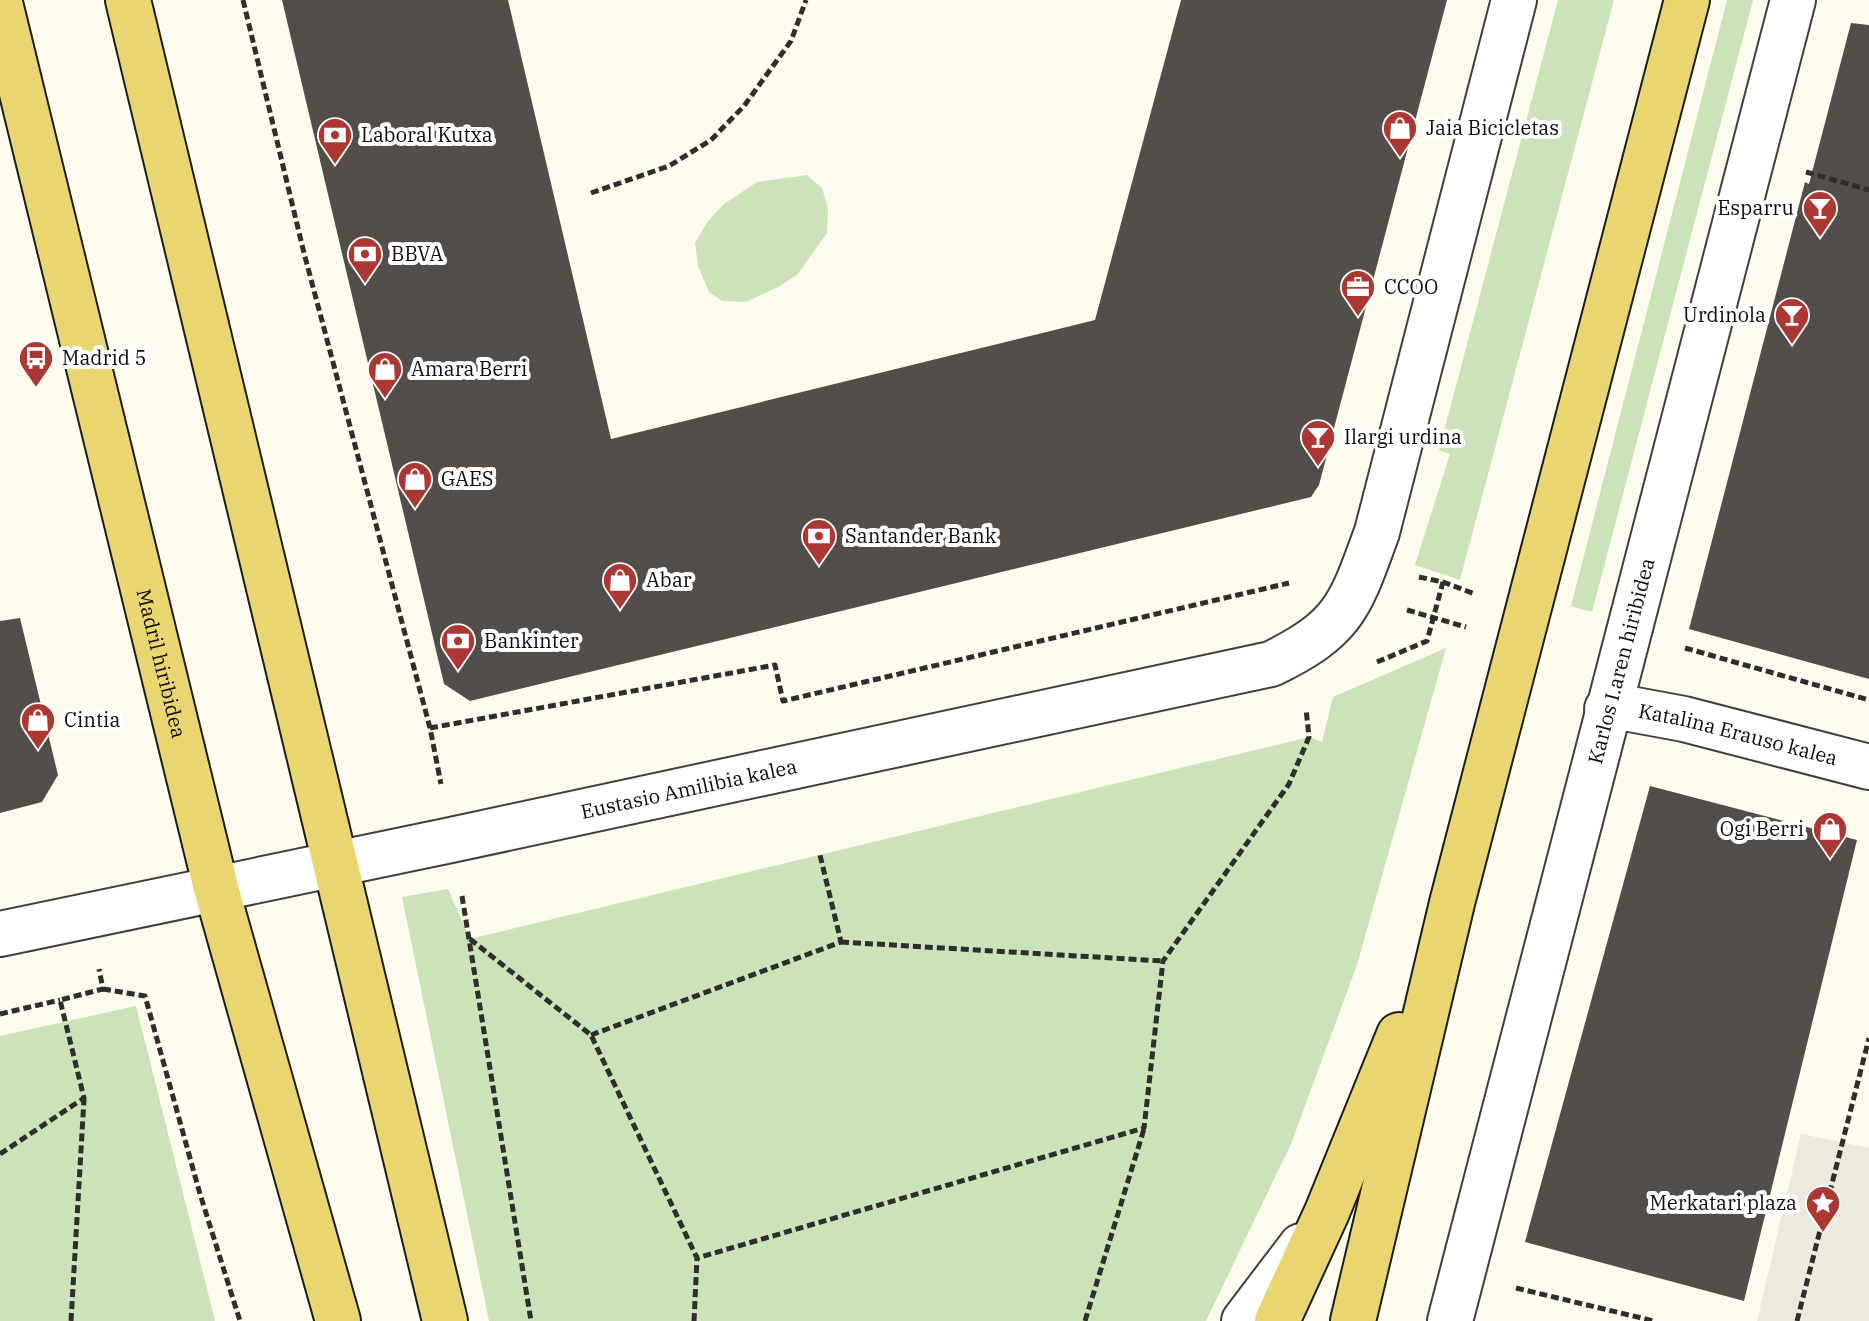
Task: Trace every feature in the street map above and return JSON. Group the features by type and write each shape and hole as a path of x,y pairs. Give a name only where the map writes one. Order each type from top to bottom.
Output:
{"main road":[{"path":"128,0 445,1321"},
{"path":"1353,1321 1452,903 1687,0"},
{"name":"Madril hiribidea","path":"0,3 216,888 338,1321"},
{"path":"1277,1321 1327,1212 1452,903"}],"street":[{"path":"1359,580 1377,532 1514,0"},
{"name":"Karlos I.aren hiribidea","path":"1450,1321 1793,0"},
{"name":"Eustasio Amilibia kalea","path":"0,934 1271,664 1306,647 1335,623 1359,580"},
{"name":"Katalina Erauso kalea","path":"1607,709 1630,709 1684,719 1869,767"},
{"path":"1244,1321 1327,1212"}],"path":[{"path":"243,0 304,253 430,728 451,840"},
{"path":"591,193 669,166 711,140 744,106 791,41 806,0"},
{"path":"430,728 775,665 783,701 1359,580"},
{"path":"1628,633 1869,700"},
{"path":"1085,1321 1144,1128 1163,961 1289,784 1309,737 1306,708"},
{"path":"820,855 841,942"},
{"path":"86,916 103,989"},
{"path":"531,1321 470,939 591,1035 697,1258 694,1321"},
{"path":"591,1035 841,942 1163,961"},
{"path":"0,1014 103,989 145,996 200,1194 240,1321"},
{"path":"60,1000 84,1098 71,1321"},
{"path":"1797,1321 1869,1038"},
{"path":"0,1154 84,1098"},
{"path":"697,1258 1144,1128"},
{"path":"1510,1287 1654,1321"}],"green space":[{"path":"1558,0 1614,0 1460,580 1415,565 1450,454 1439,450"},
{"path":"1727,0 1753,0 1592,612 1571,606"},
{"path":"807,175 822,188 828,208 827,233 798,274 746,302 722,301 709,292 698,266 695,243 708,221 724,204 757,182"},
{"path":"1446,648 1357,965 1291,1144 1206,1321 489,1321 402,897 448,889 470,939 1309,737 1322,742 1333,697"},
{"path":"136,1006 215,1321 0,1321 0,1036"}],"shaded area":[{"name":"Merkatari plaza","path":"1801,1134 1869,1148 1869,1321 1757,1321"}],"building":[{"path":"282,0 508,0 611,439 1095,320 1181,0 1447,0 1319,485 1311,497 470,701 444,684"},
{"path":"1851,23 1869,25 1869,679 1689,629 1805,182 1809,184"},
{"path":"20,618 58,775 42,802 0,813 0,621"},
{"path":"1650,786 1857,840 1744,1301 1525,1242"}],"place":[{"name":"Jaia Bicicletas","path":"1400,159"},
{"name":"Laboral Kutxa","path":"335,166"},
{"name":"Esparru","path":"1820,239"},
{"name":"BBVA","path":"365,285"},
{"name":"CCOO","path":"1358,318"},
{"name":"Urdinola","path":"1792,346"},
{"name":"Madrid 5","path":"36,389"},
{"name":"Amara Berri","path":"385,400"},
{"name":"Ilargi urdina","path":"1318,468"},
{"name":"GAES","path":"415,510"},
{"name":"Santander Bank","path":"819,567"},
{"name":"Abar","path":"620,611"},
{"name":"Bankinter","path":"458,672"},
{"name":"Cintia","path":"38,751"},
{"name":"Ogi Berri","path":"1830,860"},
{"name":"Merkatari plaza","path":"1823,1234"}]}
